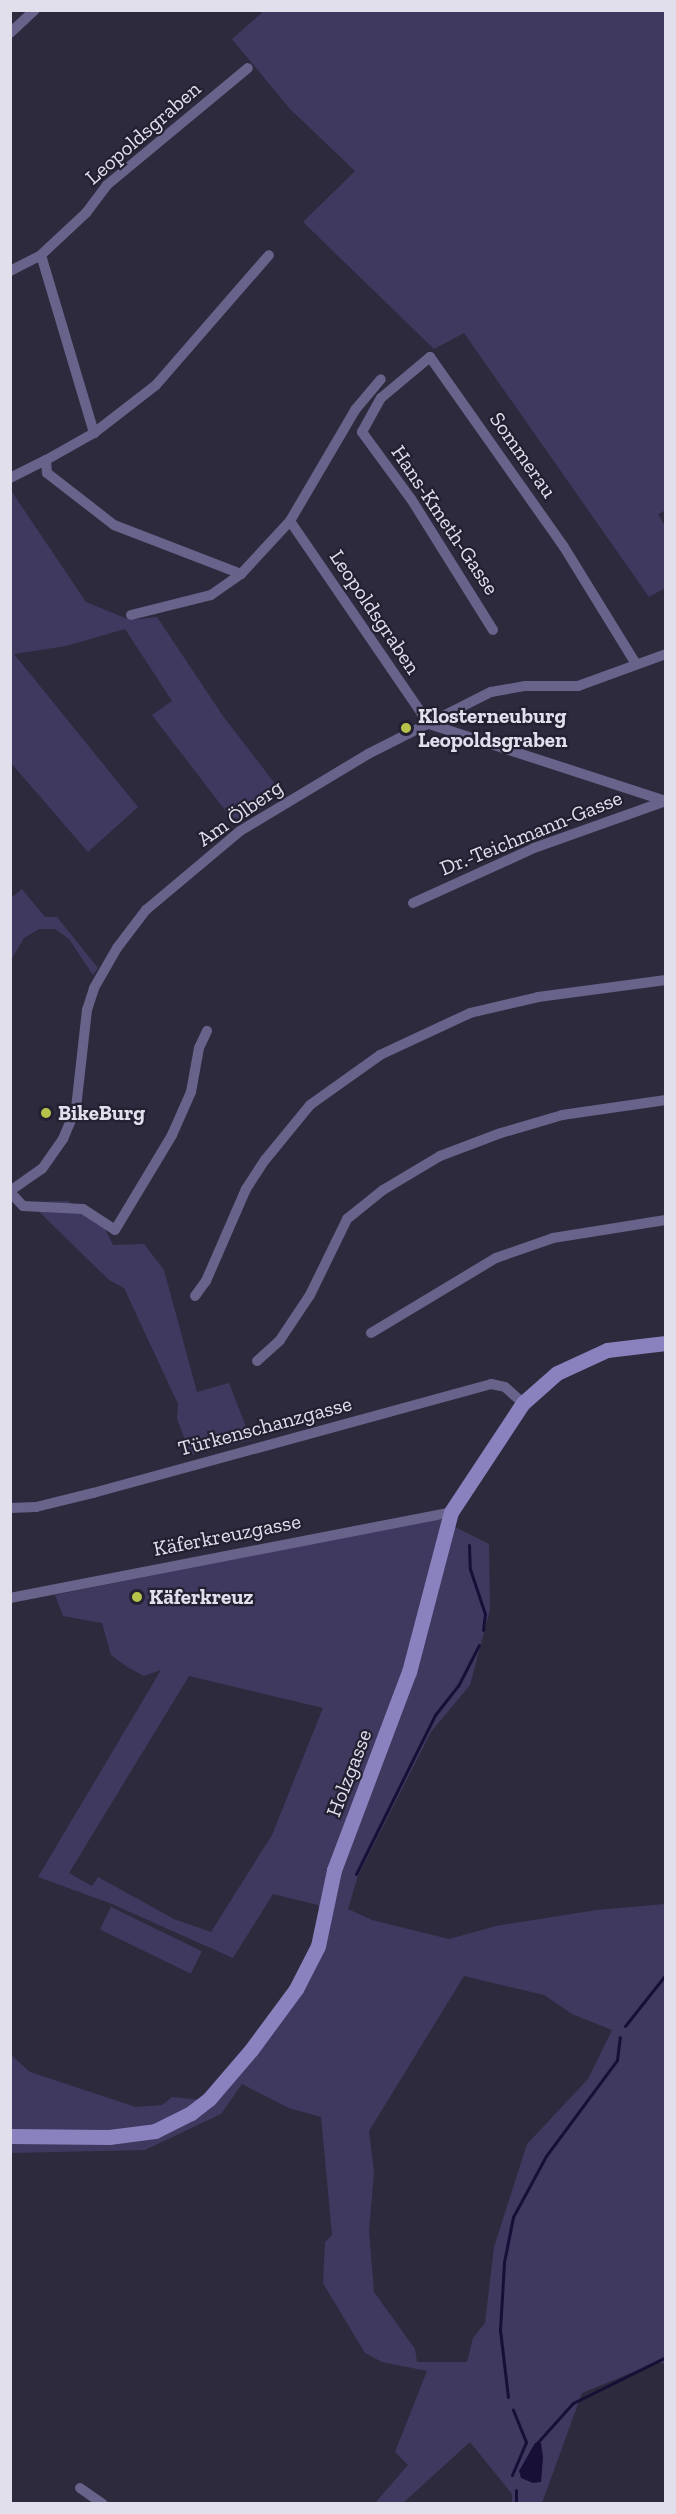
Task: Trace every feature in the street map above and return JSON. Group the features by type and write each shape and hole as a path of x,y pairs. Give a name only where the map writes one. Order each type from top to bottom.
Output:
{"street":[{"path":"10,33 35,10"},
{"name":"Leopoldsgraben","path":"10,271 42,255 86,213 107,185 248,68"},
{"path":"42,255 94,433"},
{"path":"10,478 94,433 156,385 269,255"},
{"name":"Sommerau","path":"362,432 381,398 430,357 564,547 636,664"},
{"path":"131,615 211,595 241,574 290,521 355,410 381,379"},
{"name":"Hans-Kmeth-Gasse","path":"362,432 411,499 493,630"},
{"path":"46,460 47,473 114,525 241,574"},
{"name":"Leopoldsgraben","path":"290,521 429,724"},
{"name":"Am Ölberg","path":"10,1191 42,1169 63,1139 76,1108 87,1010 94,988 117,948 146,910 240,831 368,754 491,692 525,686 578,686 666,654"},
{"path":"429,724 666,801"},
{"name":"Dr.-Teichmann-Gasse","path":"413,903 534,848 666,801"},
{"path":"195,1296 206,1281 246,1189 265,1160 310,1105 380,1054 470,1013 538,997 666,980"},
{"path":"10,1191 23,1206 83,1209 115,1230 172,1135 191,1092 199,1048 207,1031"},
{"path":"257,1361 280,1340 310,1295 347,1220 383,1190 440,1156 501,1133 562,1115 666,1100"},
{"path":"371,1333 496,1258 553,1238 666,1220"},
{"name":"Holzgasse","path":"10,2136 141,2135 171,2124 209,2098 296,1989 318,1946 334,1870 409,1672 451,1512 524,1403 557,1373 589,1356 666,1343"},
{"name":"Türkenschanzgasse","path":"10,1508 36,1507 93,1493 491,1384 505,1387 524,1403"},
{"name":"Käferkreuzgasse","path":"10,1598 451,1512"},
{"path":"81,2488 103,2504"}],"shaded area":[{"path":"264,11 665,11 666,510 658,514 665,526 665,588 649,597 464,333 434,349 303,222 355,171 290,109 232,39"},
{"path":"10,489 86,602 130,620 157,617 223,716 283,794 244,819 231,818 152,715 172,701 125,629 66,646 14,654 138,807 88,852 11,763"},
{"path":"22,889 45,917 57,917 98,968 93,975 69,939 55,929 39,929 24,938 11,960 11,898"},
{"path":"68,1201 101,1221 113,1245 144,1244 164,1270 197,1392 229,1383 251,1440 191,1455 177,1419 178,1404 124,1288 109,1280 29,1202"},
{"path":"437,1518 489,1544 490,1610 470,1685 431,1732 358,1876 348,1909 372,1920 449,1939 496,1926 597,1910 665,1904 665,2364 658,2362 582,2393 542,2503 512,2503 512,2494 470,2442 403,2503 375,2503 408,2465 395,2452 427,2371 382,2362 365,2353 323,2283 325,2242 332,2235 321,2117 289,2108 242,2084 221,2114 145,2150 11,2153 10,2054 30,2072 136,2107 162,2105 172,2097 212,2101 303,1993 330,1919 318,1905 273,1894 233,1958 112,1904 38,1877 161,1670 144,1676 127,1667 111,1655 102,1623 63,1616 55,1595","holes":["189,1676 323,1708 272,1835 211,1932 174,1919 98,1877 92,1886 69,1873","464,1976 544,1995 572,2014 612,2030 588,2079 527,2144 494,2247 485,2323 473,2338 467,2362 417,2362 415,2349 374,2292 369,2231 374,2172 369,2131"]},
{"path":"111,1907 202,1951 191,1974 100,1929"},
{"path":"535,2443 541,2443 543,2457 541,2482 533,2483 521,2478 519,2471"}],"waterway":[{"path":"469,1545 470,1569 485,1614 483,1630"},
{"path":"356,1874 435,1715 458,1686 479,1645"},
{"path":"625,2026 666,1974"},
{"path":"508,2397 500,2330 504,2262 513,2217 546,2156 617,2060 620,2037"},
{"path":"537,2443 573,2403 666,2357"},
{"path":"512,2475 526,2442 513,2410"},
{"path":"516,2490 516,2504"}],"place":[{"name":"Klosterneuburg Leopoldsgraben","path":"406,728"},
{"name":"BikeBurg","path":"46,1113"},
{"name":"Käferkreuz","path":"137,1597"}]}
